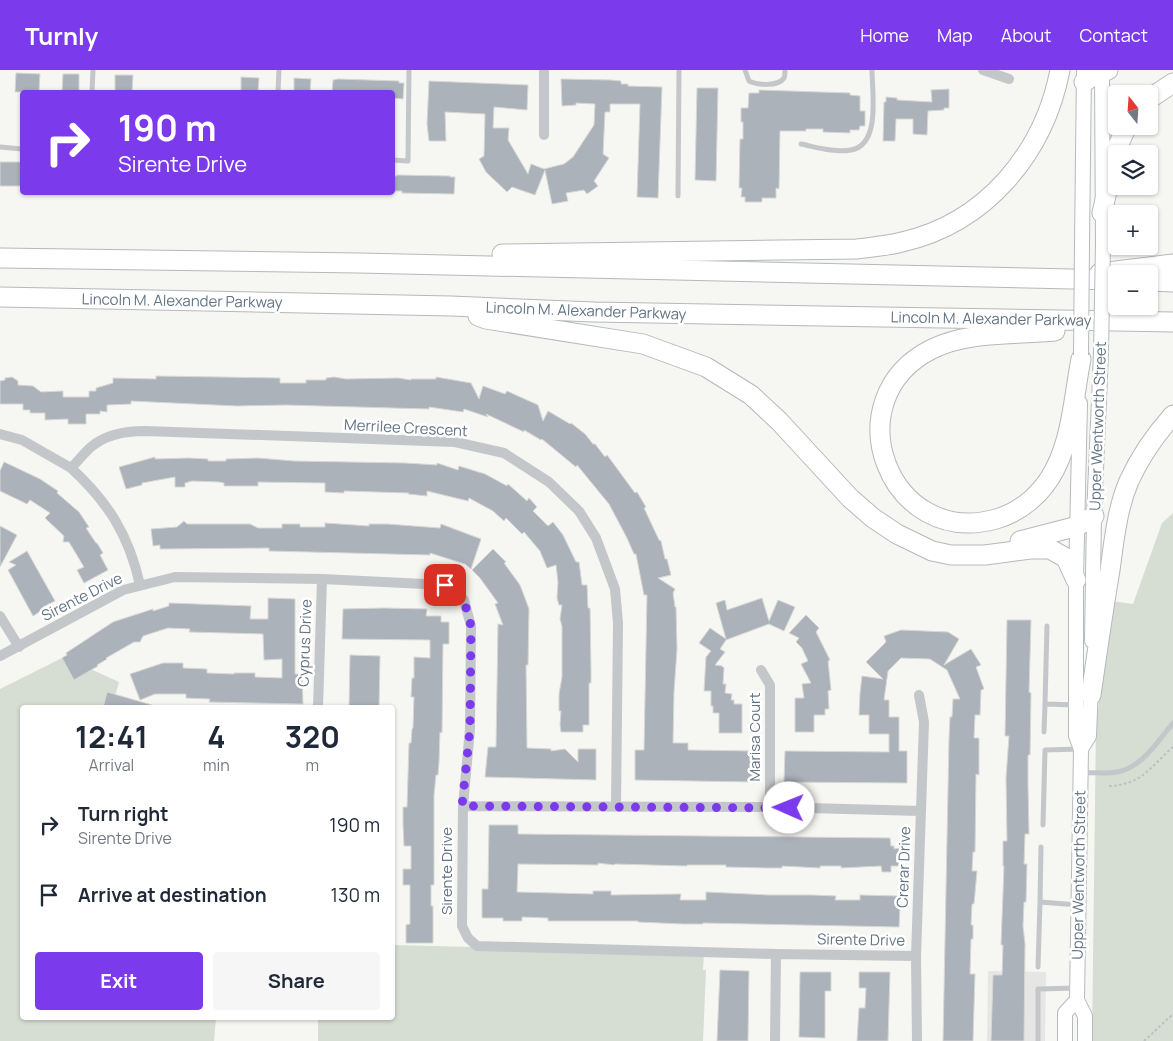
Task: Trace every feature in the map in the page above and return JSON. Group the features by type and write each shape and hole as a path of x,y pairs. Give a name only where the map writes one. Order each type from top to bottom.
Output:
{"highway":[{"path":"359,264 398,256 857,249 903,242 951,223 970,212 1013,174 1030,151 1042,128 1051,106 1060,70"},
{"path":"1158,93 1173,83"},
{"path":"1102,213 1118,148 1123,135"},
{"path":"0,258 1108,280"},
{"path":"1056,278 1173,264"},
{"path":"1158,281 1173,282"},
{"name":"Lincoln M. Alexander Parkway","path":"0,297 451,306 594,312 1173,322"},
{"path":"451,306 486,319 643,344 706,366 751,394 779,421 850,498 873,518 897,534 932,551 951,555 985,555 1030,548 1050,548 1066,558 1076,580"},
{"path":"1081,357 1069,425 1060,457 1054,471 1031,501 1003,517 986,522 951,521 924,511 902,492 892,480 880,447 879,431 885,399 902,371 932,349 968,338 1146,322"},
{"path":"1084,700 1113,544 1128,483 1152,440 1173,415"},
{"path":"897,534 945,544 987,546 1017,541 1078,526 1094,516"}],"main road":[{"name":"Upper Wentworth Street","path":"1084,700 1094,516 1100,353 1102,213 1096,73"},
{"name":"Upper Wentworth Street","path":"1086,1041 1086,1016 1077,994 1081,749 1089,736 1084,700 1076,580 1082,244 1096,73"},
{"name":"Upper Wentworth Street","path":"1065,1041 1065,1013 1077,994"}],"street":[{"path":"544,70 544,135"},
{"path":"983,70 1009,79"},
{"name":"Merrilee Crescent","path":"70,467 91,447 104,440 114,435 140,431 455,442 504,452 549,482 578,511 596,538 615,589 618,623 616,807"},
{"path":"0,434 22,440 70,467 99,496 118,523 132,552 140,585"},
{"name":"Sirente Drive","path":"0,656 19,648 123,590 175,577 322,579 445,585 464,600 471,626 470,729 462,806 462,926 468,938 477,946 916,956"},
{"name":"Cyprus Drive","path":"318,705 322,579"},
{"path":"0,616 19,648"},
{"name":"Marisa Court","path":"761,670 770,685 770,807"},
{"name":"Crerar Drive","path":"917,1041 916,956 924,722 919,695"},
{"path":"462,806 770,807 921,811"},
{"path":"775,1041 776,954"}],"lane":[{"path":"92,70 92,90"},
{"path":"278,90 279,70"},
{"path":"395,160 408,160 410,70"},
{"path":"678,196 679,70"},
{"path":"745,70 749,81 757,84 773,84 781,81 784,78 785,70"},
{"path":"801,144 852,150 866,142 873,125 872,70"},
{"path":"0,147 20,149"},
{"path":"1044,732 1046,626"},
{"path":"1045,704 1084,700"},
{"path":"1080,773 1116,772 1130,768 1141,760 1173,723"},
{"path":"1043,825 1045,750 1081,749"},
{"path":"1038,967 1041,847"},
{"path":"1040,902 1079,905"},
{"path":"1038,1041 1038,989 1077,994"}],"path":[{"path":"1109,786 1124,785 1135,781 1173,747"},
{"path":"1144,1041 1173,1014"}],"shaded area":[{"path":"1173,513 1173,1041 1092,1041 1096,726 1111,601 1133,604 1162,523"},
{"path":"64,657 119,682 113,705 20,705 20,1020 216,1020 214,1041 0,1041 0,689"},
{"path":"395,945 704,953 703,970 706,970 703,1041 318,1041 318,1020 395,1020"},
{"path":"988,971 1046,972 1045,1041 987,1041"}],"building":[{"path":"16,73 40,74 39,90 20,90 20,92 15,92"},
{"path":"63,74 79,74 79,90 62,90"},
{"path":"115,75 133,75 132,90 115,90"},
{"path":"241,77 259,78 258,90 241,90"},
{"path":"294,78 311,79 310,90 294,90"},
{"path":"561,79 611,80 621,81 621,84 628,84 628,86 662,87 658,198 637,197 640,104 610,104 610,112 605,112 603,154 609,158 594,181 598,186 587,194 584,190 566,193 568,201 552,204 545,170 535,195 512,187 507,192 486,172 479,159 484,156 485,114 445,112 446,141 429,141 427,124 429,81 528,85 527,110 494,107 493,128 509,128 508,140 528,174 531,164 544,169 564,164 573,157 594,125 595,104 576,103 576,105 562,106"},
{"path":"333,80 399,81 399,83 404,83 403,99 395,98 395,90 332,90"},
{"path":"697,88 718,88 716,181 695,180"},
{"path":"949,89 949,108 928,111 927,135 913,134 913,119 896,119 895,141 883,141 884,102 886,102 886,97 897,98 897,100 932,102 931,90"},
{"path":"759,90 850,93 850,95 860,96 860,111 865,111 865,126 860,126 859,130 850,130 850,133 823,132 823,129 780,131 779,189 776,188 776,198 762,198 762,202 745,202 745,197 741,197 742,188 739,188 740,139 743,139 741,108 748,108 749,93 759,93"},
{"path":"0,162 20,162 20,186 0,186"},
{"path":"395,176 455,177 454,194 402,193 402,191 395,191"},
{"path":"156,376 280,378 280,383 306,383 306,380 326,380 326,378 334,377 346,379 398,378 411,380 436,379 436,377 471,383 479,399 483,386 505,394 507,391 538,405 543,421 548,411 571,423 595,444 605,457 607,455 635,493 637,492 646,507 644,508 661,541 665,559 667,559 671,575 658,578 675,589 673,593 676,607 677,649 673,743 688,743 688,750 753,751 752,782 635,780 635,750 644,750 647,595 644,595 636,554 634,554 609,504 577,465 576,467 542,439 486,414 488,417 464,409 463,412 429,407 429,409 286,405 237,406 131,401 131,404 107,405 107,412 100,411 100,414 86,414 86,424 68,424 68,419 45,420 45,413 30,413 30,410 23,410 23,404 0,404 0,381 5,380 5,378 12,377 18,381 18,385 33,386 41,392 63,391 63,397 89,397 89,391 96,391 96,388 113,383 113,378 156,379"},
{"path":"155,457 155,459 208,459 208,461 258,458 294,461 437,465 437,463 458,470 459,466 485,474 507,486 508,484 527,501 529,498 537,507 533,511 548,526 553,522 563,535 576,562 579,562 582,585 587,585 588,608 590,608 591,671 591,683 589,683 589,725 583,725 583,732 561,732 559,694 562,677 562,626 560,619 562,605 559,605 557,598 556,565 547,568 540,551 524,532 522,534 506,518 504,521 493,511 469,498 468,501 427,491 427,496 409,493 325,492 325,483 258,482 258,486 224,486 224,483 219,482 192,481 185,483 185,487 175,487 175,477 142,483 142,485 126,489 119,467"},
{"path":"4,462 40,479 58,491 57,493 79,512 89,527 86,528 103,553 100,555 108,570 84,583 77,570 84,567 69,542 63,542 64,536 45,518 50,513 30,500 27,504 0,491 0,471"},
{"path":"184,521 187,524 250,524 258,528 282,528 282,524 300,524 300,527 325,527 325,523 369,526 369,524 387,524 440,528 441,524 481,539 471,569 465,564 430,553 430,555 269,551 269,548 160,549 160,545 153,546 151,529 177,527"},
{"path":"0,526 17,535 0,567"},
{"path":"493,549 506,562 504,563 520,585 529,609 528,665 526,665 527,748 551,749 551,751 565,749 578,762 578,749 596,749 596,780 485,777 488,747 496,747 498,624 503,625 495,604 498,603 472,570"},
{"path":"27,551 55,601 43,607 44,609 33,616 8,570 16,565 9,562"},
{"path":"268,598 295,599 295,674 302,674 303,704 209,702 210,699 186,698 186,694 155,694 140,700 130,674 163,663 183,663 183,668 207,669 207,673 255,673 255,677 282,678 282,659 264,660 263,634 189,632 190,629 168,628 143,636 140,642 134,642 106,658 98,666 74,680 62,658 67,655 66,653 113,622 153,609 153,611 169,606 169,603 251,606 250,619 268,619"},
{"path":"762,598 769,621 778,600 795,607 784,631 769,624 726,640 720,649 725,652 715,665 724,668 723,684 726,684 725,693 732,694 731,700 734,700 734,704 742,704 742,733 719,733 719,713 713,713 711,691 704,691 706,657 711,651 699,643 710,628 726,639 716,603 725,600 727,610"},
{"path":"343,609 427,609 426,616 441,616 441,622 449,622 449,644 443,644 442,733 440,732 438,775 436,775 434,795 434,885 431,885 433,943 406,943 406,925 410,924 410,885 403,885 403,869 411,869 411,846 404,846 403,807 407,807 409,743 411,743 413,728 414,697 411,697 412,678 414,678 414,657 430,658 430,640 342,639"},
{"path":"806,615 819,628 816,632 830,660 828,661 831,690 828,691 829,709 825,709 825,715 814,715 814,732 795,732 795,698 804,698 802,684 811,683 801,664 808,661 802,648 796,642 799,638 789,633"},
{"path":"1007,620 1031,620 1030,755 1028,755 1029,834 1025,834 1024,864 1027,864 1023,926 1025,944 1024,1041 991,1041 993,975 1002,975 1003,841 1007,841 1006,778 1009,736 1005,736"},
{"path":"901,630 948,632 959,639 944,665 971,649 981,665 976,667 984,689 981,690 980,715 975,715 974,738 979,738 979,775 976,774 975,852 973,852 972,871 977,871 971,925 973,925 973,939 971,939 970,974 975,974 973,1041 943,1041 950,717 952,717 953,699 960,699 947,670 930,659 901,658 888,671 884,700 889,700 889,717 899,717 899,751 907,751 907,783 784,782 785,751 889,752 889,734 869,734 869,715 859,715 860,693 862,676 883,679 866,662 886,642 884,636"},
{"path":"350,655 380,656 379,705 349,705"},
{"path":"107,692 152,705 104,705"},
{"path":"489,825 518,825 518,834 890,838 891,846 894,846 894,849 899,848 899,866 891,866 891,872 882,872 881,866 841,868 841,866 820,866 820,868 782,866 782,868 767,868 726,867 726,865 518,864 517,892 593,894 593,891 611,891 611,895 681,894 680,900 706,900 706,892 836,896 835,900 860,900 860,895 898,896 898,907 900,907 899,927 683,924 638,921 548,921 548,918 522,917 522,921 503,921 503,918 482,918 482,889 488,889"},
{"path":"720,970 749,971 748,1041 717,1041"},
{"path":"800,972 831,972 831,991 825,991 825,1038 799,1037"},
{"path":"859,972 890,972 888,1041 857,1041 859,1008 865,1008 866,988 859,988"}],"route":[{"path":"445,585 464,600 471,626 470,729 462,806 789,808"}]}
